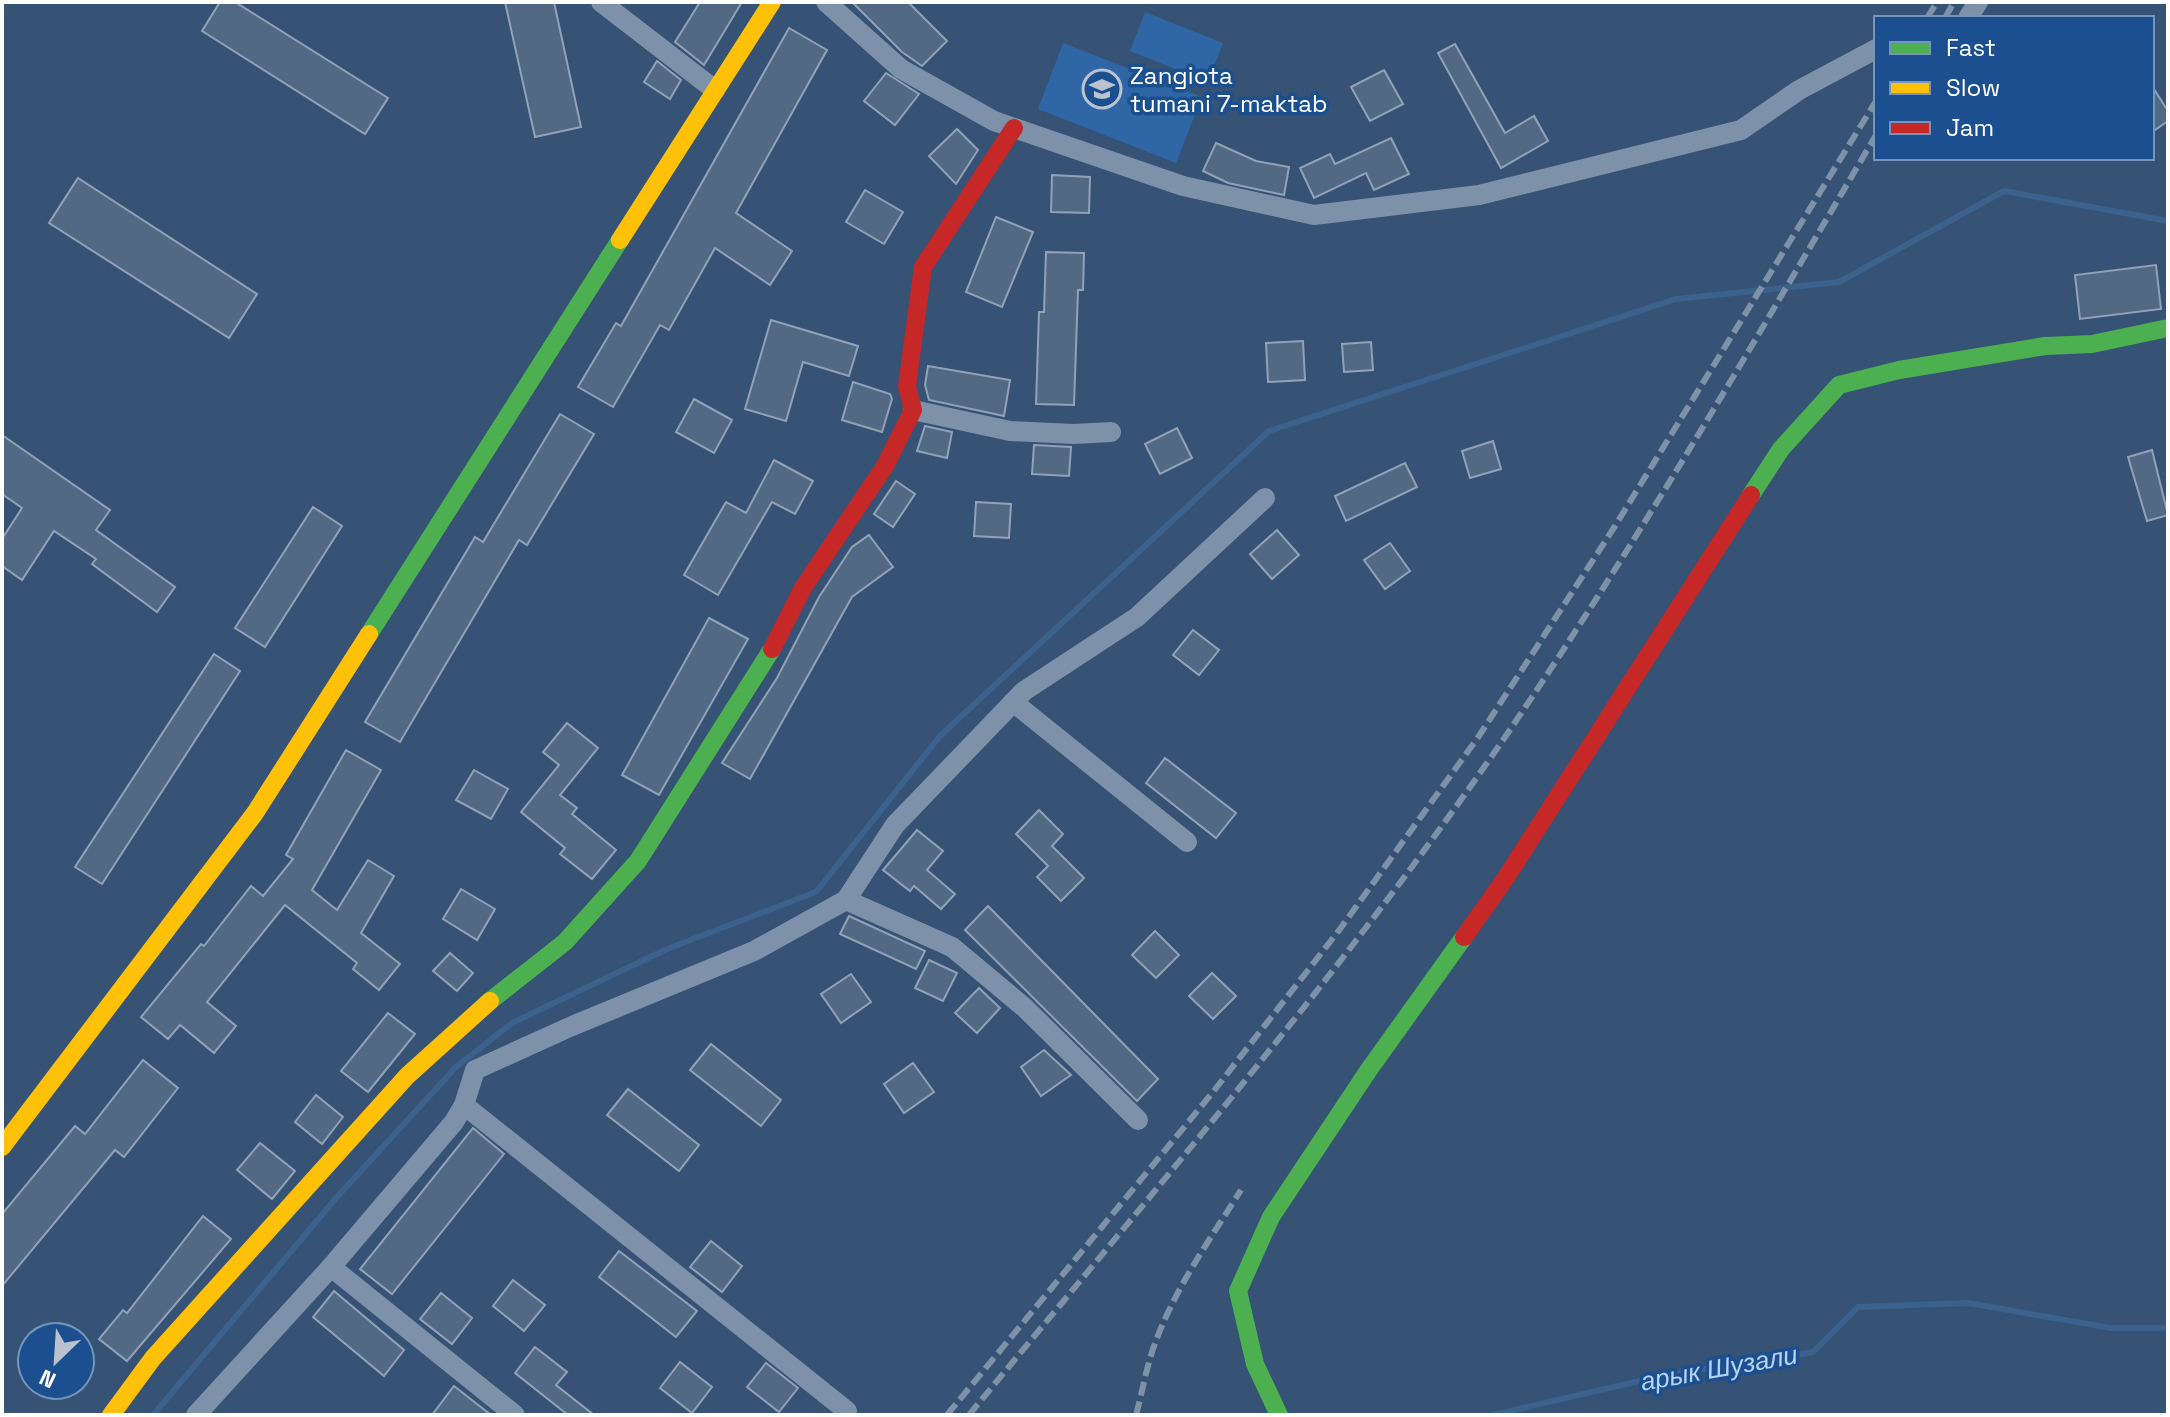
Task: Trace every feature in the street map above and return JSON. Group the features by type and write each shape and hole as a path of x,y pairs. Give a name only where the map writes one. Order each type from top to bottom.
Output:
{"street":[{"path":"601,2 715,90"},
{"path":"2,1147 255,813 772,2"},
{"path":"826,2 901,69 994,121 1183,186 1314,215 1479,195 1741,130 1799,90 1874,50"},
{"path":"111,1415 153,1358 407,1076 491,1000 565,942 638,861 762,668 803,588 885,466 913,410 907,386 923,267 1014,128"},
{"path":"1279,1415 1255,1364 1238,1291 1271,1217 1377,1059 1505,879 1781,449 1839,385 1899,370 2045,346 2092,344 2168,328"},
{"path":"913,410 1010,431 1111,432"},
{"path":"199,1414 331,1267 454,1122 464,1105 475,1070 572,1026 754,951 846,900 895,825 1024,691 1137,617 1265,498"},
{"path":"1013,702 1187,842"},
{"path":"846,900 952,947 1025,1008 1138,1120"},
{"path":"464,1105 847,1411"},
{"path":"331,1267 515,1415"}],"shaded area":[{"path":"1145,12 1223,43 1208,82 1130,51"},
{"path":"1063,43 1202,97 1176,163 1038,109"}],"building":[{"path":"220,2 235,2 388,98 365,134 202,31"},
{"path":"505,2 554,2 581,127 535,137"},
{"path":"700,2 742,2 704,65 675,42"},
{"path":"852,2 908,2 947,41 922,66 902,52"},
{"path":"789,28 827,50 736,213 792,251 770,285 715,248 669,330 660,325 613,407 578,387 616,323 621,326"},
{"path":"1455,44 1505,133 1534,116 1548,141 1501,168 1438,53"},
{"path":"657,61 681,80 670,99 644,82"},
{"path":"1384,70 1403,104 1370,121 1351,87"},
{"path":"886,73 919,94 895,125 864,101"},
{"path":"2154,89 2168,111 2168,121 2154,131"},
{"path":"957,129 978,150 956,184 929,156"},
{"path":"1391,138 1409,174 1374,190 1366,173 1314,198 1300,168 1330,154 1335,164"},
{"path":"1216,143 1256,161 1289,167 1284,195 1228,183 1203,171"},
{"path":"1052,175 1090,177 1089,213 1051,212"},
{"path":"78,178 257,294 229,338 49,223"},
{"path":"865,190 903,212 884,244 846,222"},
{"path":"996,217 1033,232 1002,307 966,292"},
{"path":"1046,252 1084,253 1083,290 1078,290 1074,405 1036,404 1039,312 1044,312"},
{"path":"2156,265 2161,309 2080,319 2075,275"},
{"path":"771,320 858,346 849,376 803,362 786,421 745,409"},
{"path":"1303,341 1305,380 1268,382 1266,343"},
{"path":"1371,342 1373,370 1344,372 1342,344"},
{"path":"928,366 1010,380 1004,416 929,400 925,385"},
{"path":"853,382 890,394 892,399 882,432 842,420"},
{"path":"694,399 732,420 714,453 676,432"},
{"path":"560,414 594,434 527,545 519,540 400,742 365,722 475,537 483,542"},
{"path":"925,426 952,432 947,458 917,451"},
{"path":"1177,428 1192,458 1160,474 1145,444"},
{"path":"2,435 110,510 96,530 175,587 157,612 92,564 96,559 54,531 22,580 2,566 2,539 22,508 2,494"},
{"path":"1493,441 1501,469 1470,478 1462,451"},
{"path":"1034,445 1071,447 1069,476 1032,474"},
{"path":"2152,450 2168,515 2147,521 2128,457"},
{"path":"774,460 813,481 795,514 772,502 718,595 684,575 726,502 746,513"},
{"path":"1405,463 1417,487 1346,521 1335,496"},
{"path":"896,481 915,494 893,527 874,514"},
{"path":"976,502 1011,504 1009,538 974,536"},
{"path":"313,507 342,526 265,647 235,628"},
{"path":"1277,530 1299,555 1272,579 1250,554"},
{"path":"869,535 893,567 852,597 750,779 722,763 777,678 819,597 852,547"},
{"path":"1390,543 1410,571 1385,589 1364,560"},
{"path":"709,618 748,639 659,795 622,775"},
{"path":"1193,630 1219,650 1199,675 1173,655"},
{"path":"214,654 240,671 102,884 75,867"},
{"path":"567,723 598,748 560,795 577,808 572,814 616,850 592,879 560,854 565,848 521,812 559,765 543,752"},
{"path":"346,750 381,770 312,890 337,910 368,860 394,876 361,933 400,964 379,990 353,969 357,963 285,905 207,1002 236,1026 214,1053 180,1025 168,1039 141,1017 201,944 204,946 251,886 263,896 293,859 286,855"},
{"path":"1165,758 1236,813 1216,838 1146,783"},
{"path":"474,770 508,789 491,819 456,800"},
{"path":"1039,810 1063,834 1052,846 1084,878 1061,901 1037,877 1048,866 1016,834"},
{"path":"917,830 943,851 927,870 955,894 941,909 914,886 910,891 883,870"},
{"path":"461,889 495,909 477,940 443,919"},
{"path":"988,906 1158,1079 1137,1101 965,930"},
{"path":"849,916 925,951 916,969 840,934"},
{"path":"1155,931 1179,955 1156,978 1132,955"},
{"path":"450,953 473,973 457,991 433,971"},
{"path":"929,960 957,973 943,1001 915,988"},
{"path":"1212,973 1236,996 1213,1019 1189,996"},
{"path":"851,974 871,1002 841,1023 821,994"},
{"path":"979,988 1000,1008 977,1033 955,1013"},
{"path":"388,1013 415,1034 368,1092 341,1071"},
{"path":"711,1044 781,1100 761,1126 690,1070"},
{"path":"1044,1050 1071,1075 1041,1096 1021,1067"},
{"path":"143,1060 178,1088 124,1157 115,1150 2,1286 2,1214 75,1126 85,1134"},
{"path":"913,1063 934,1092 904,1113 884,1084"},
{"path":"628,1089 699,1145 679,1171 607,1115"},
{"path":"316,1095 343,1117 322,1144 295,1122"},
{"path":"473,1128 504,1154 392,1294 360,1269"},
{"path":"260,1143 295,1171 272,1199 237,1170"},
{"path":"203,1216 231,1239 127,1361 99,1339 123,1310 127,1313"},
{"path":"711,1241 742,1266 722,1292 690,1267"},
{"path":"619,1251 697,1311 676,1337 599,1277"},
{"path":"513,1280 545,1305 524,1331 493,1306"},
{"path":"334,1291 404,1350 384,1376 313,1317"},
{"path":"441,1293 472,1318 452,1344 420,1319"},
{"path":"535,1347 567,1372 556,1385 594,1415 568,1415 515,1373"},
{"path":"680,1362 712,1387 692,1413 660,1388"},
{"path":"766,1363 798,1388 779,1412 747,1387"},
{"path":"454,1386 491,1415 432,1415"}],"waterway":[{"path":"153,1415 337,1197 456,1067 512,1023 667,949 816,892 940,736 1269,431 1676,299 1839,282 2004,191 2168,221"},
{"name":"арык Шузали","path":"1493,1415 1665,1375 1813,1352 1858,1307 1968,1303 2111,1328 2168,1328"}],"railway":[{"path":"1928,16 1937,2"},
{"path":"1946,16 1954,2"},
{"path":"947,1415 1213,1092 1340,929 1479,736 1615,526 1874,104"},
{"path":"969,1415 1175,1167 1310,999 1441,828 1553,666 1648,516 1874,138"},
{"path":"1136,1415 1161,1328 1192,1267 1241,1190"}],"traffic: fast":[{"path":"369,634 620,240"},
{"path":"1751,495 1781,449 1839,385 1899,370 2045,346 2092,344 2168,328"},
{"path":"490,1001 565,942 638,861 772,649"},
{"path":"1279,1415 1255,1364 1238,1291 1271,1217 1368,1071 1464,937"}],"traffic: slow":[{"path":"620,240 772,2"},
{"path":"2,1147 255,813 369,634"},
{"path":"111,1415 153,1358 407,1076 490,1001"}],"traffic: jam":[{"path":"772,649 803,588 885,466 913,410 907,386 923,267 1014,128"},
{"path":"1464,937 1505,879 1751,495"}],"place":[{"name":"Zangiota tumani 7-maktab","path":"1102,89"}]}
